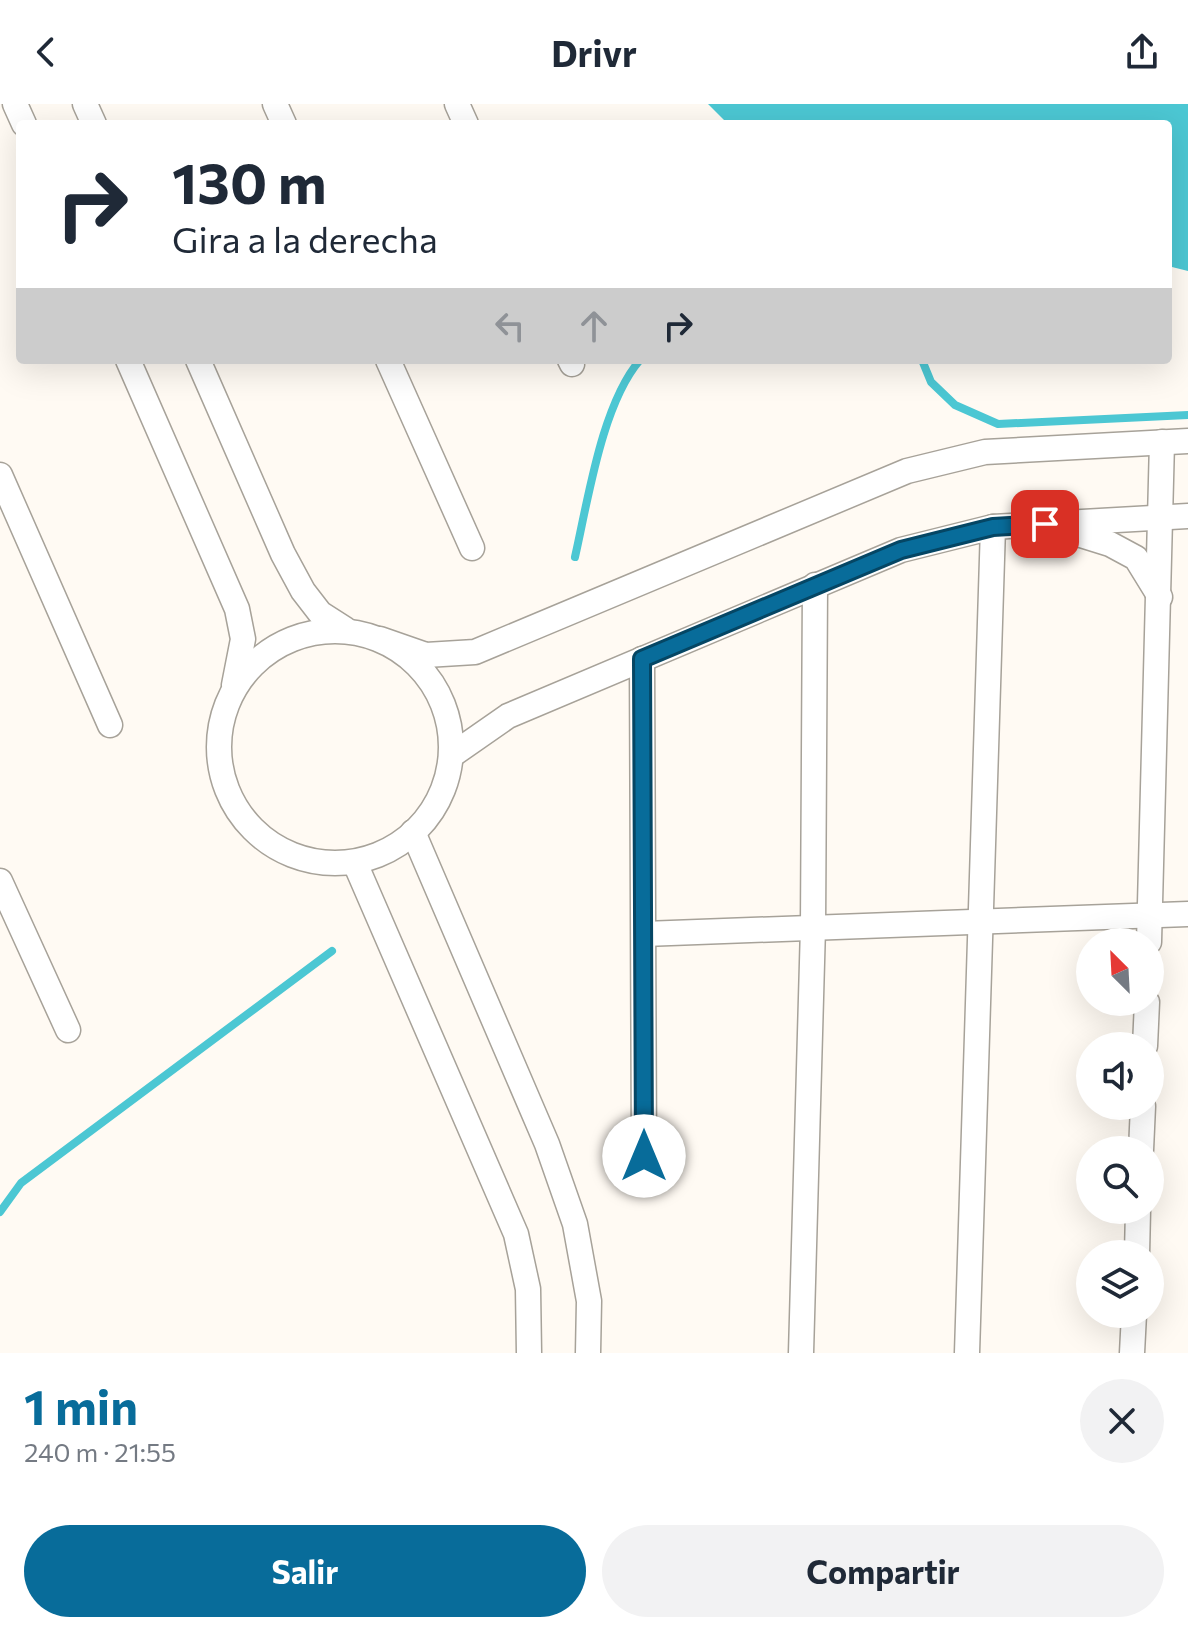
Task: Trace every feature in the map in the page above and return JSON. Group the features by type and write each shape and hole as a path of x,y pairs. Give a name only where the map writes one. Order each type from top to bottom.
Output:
{"street":[{"path":"130,364 237,609 243,639 233,690 219,728 219,768 233,806 259,837 294,857 334,864 355,863 404,842 428,818 445,788 452,755 449,719 435,685 411,658 380,639"},
{"path":"200,364 296,579 320,613 345,629 426,655 475,652 907,471 985,452 1188,441"},
{"path":"390,364 472,548"},
{"path":"1150,928 1162,442"},
{"path":"0,475 110,725"},
{"path":"452,755 508,716 901,550 993,527 1188,516"},
{"path":"1045,524 1110,544 1136,558 1160,597"},
{"path":"967,1353 993,527"},
{"path":"801,1353 813,927 815,585"},
{"path":"233,690 252,665 277,646 307,634 345,629"},
{"path":"642,659 644,1156"},
{"path":"413,832 547,1144 575,1224 589,1301 588,1353"},
{"path":"355,863 516,1234 528,1289 529,1353"},
{"path":"0,881 68,1030"},
{"path":"644,934 1188,914"},
{"path":"1132,1353 1133,1328"}],"water":[{"path":"708,104 1188,104 1188,271 1172,267 1172,120 724,120"}],"waterway":[{"path":"575,557 606,427 616,401 637,364"},
{"path":"924,364 931,382 955,405 998,424 1188,415"},
{"path":"0,1212 21,1183 332,951"}],"route":[{"path":"644,1156 642,659 901,550 993,527 1045,524"}]}
